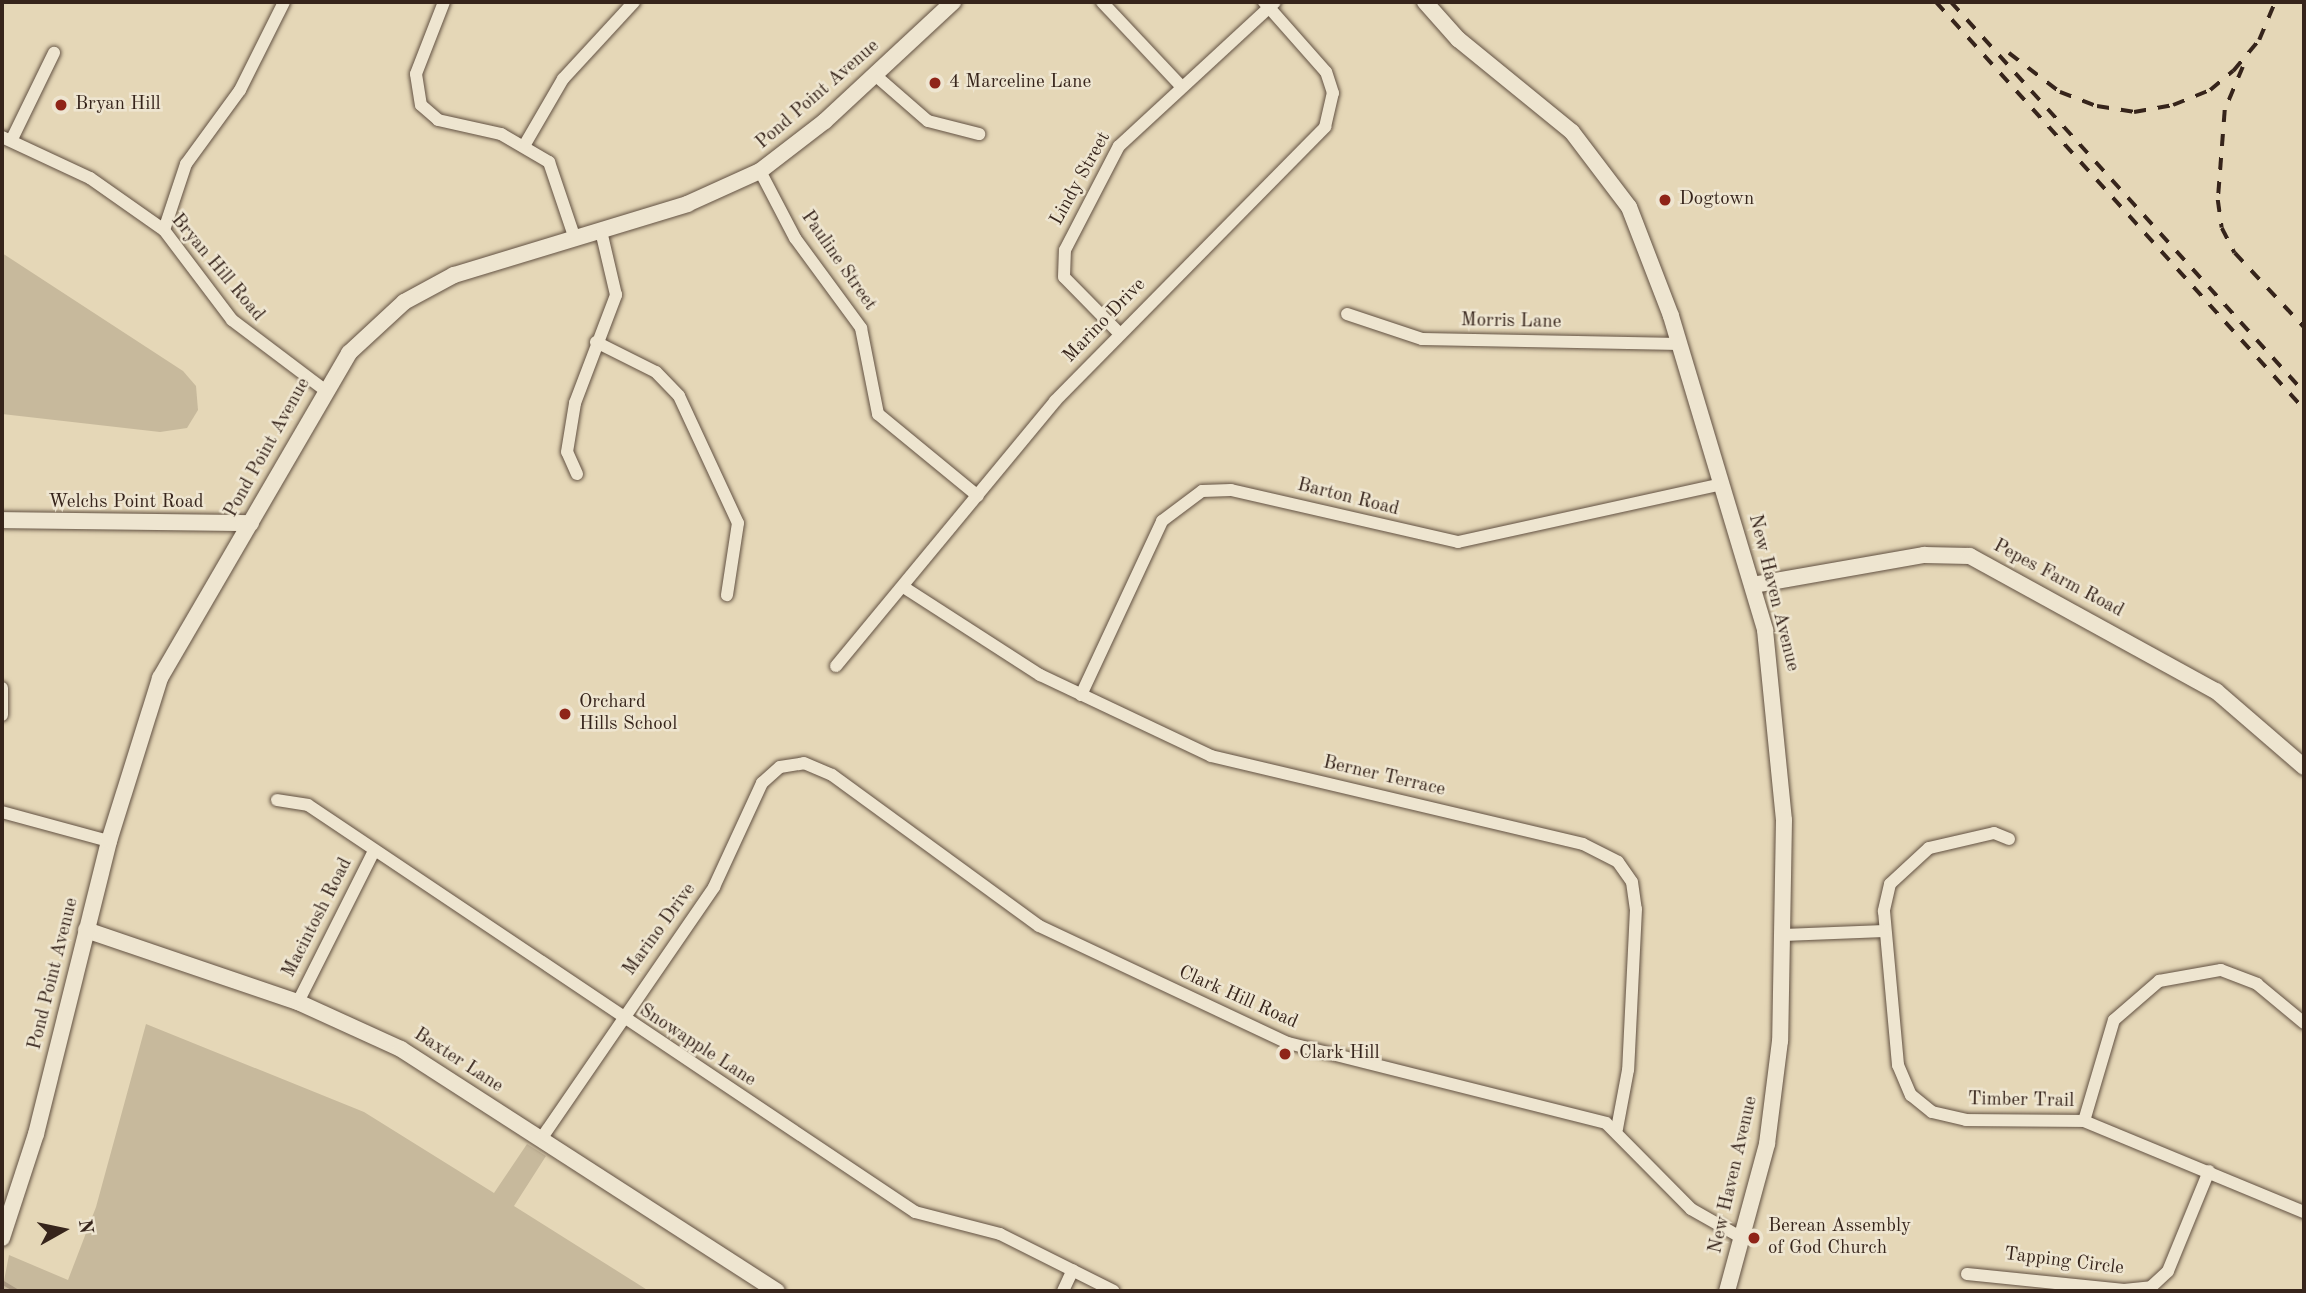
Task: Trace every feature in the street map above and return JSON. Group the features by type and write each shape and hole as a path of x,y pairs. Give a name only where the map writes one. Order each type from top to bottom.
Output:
{"main road":[{"name":"Pond Point Avenue","path":"2,1238 36,1134 109,841 160,678 325,390 363,337 404,302 454,275 687,204 760,171 875,75 953,2"},
{"name":"New Haven Avenue","path":"1425,2 1470,50 1565,126 1603,169 1636,220 1679,344 1753,584 1778,709 1783,935 1773,1112 1727,1291"},
{"name":"Welchs Point Road","path":"2,520 251,523"},
{"name":"Pepes Farm Road","path":"1753,584 1924,555 1970,556 2216,691 2304,767"},
{"name":"Baxter Lane","path":"86,930 298,1002 401,1049 777,1291"}],"street":[{"path":"164,230 186,164 240,90 284,2"},
{"path":"444,2 415,79 421,105 438,120 477,127 524,146 556,172 575,239"},
{"path":"524,146 563,79 634,2"},
{"path":"1102,2 1180,85"},
{"name":"Lindy Street","path":"1119,332 1068,282 1061,260 1119,146 1180,85 1269,4"},
{"name":"Marino Drive","path":"836,666 905,588 978,496 1119,332 1328,121 1332,93 1326,72 1269,4"},
{"path":"7,138 54,53"},
{"path":"875,75 928,121 979,134"},
{"name":"Bryan Hill Road","path":"7,138 90,178 164,230 232,320 325,390"},
{"name":"Pauline Street","path":"760,171 795,238 861,328 878,414 978,496"},
{"path":"578,474 568,458 570,427 596,342 616,295 601,231"},
{"name":"Morris Lane","path":"1347,314 1422,339 1679,344"},
{"path":"596,342 656,372 679,396 738,523 727,595"},
{"name":"Barton Road","path":"1081,695 1162,521 1202,491 1231,490 1458,542 1721,484"},
{"name":"Berner Terrace","path":"905,588 1081,695 1211,756 1583,844 1618,862 1632,882 1636,909 1632,1021 1617,1129"},
{"path":"2,688 2,715"},
{"name":"Marino Drive","path":"541,1139 620,1019 725,870 762,783 780,766 812,765"},
{"name":"Clark Hill Road","path":"812,765 1040,926 1289,1043 1576,1112 1617,1129 1691,1209 1742,1238"},
{"name":"Snowapple Lane","path":"277,800 308,804 620,1019 915,1212 999,1234 1114,1291"},
{"path":"2,812 109,841"},
{"name":"Timber Trail","path":"2009,839 1994,833 1942,844 1907,862 1885,895 1885,930 1898,1065 1917,1100 1966,1120 2084,1121 2304,1212"},
{"name":"Macintosh Road","path":"298,1002 374,851"},
{"path":"1783,935 1885,930"},
{"path":"2084,1121 2114,1020 2159,981 2221,970 2257,984 2304,1023"},
{"name":"Tapping Circle","path":"1967,1274 2124,1290 2151,1287 2168,1270 2209,1171"},
{"path":"1063,1291 1073,1270"}],"shaded area":[{"path":"2,253 183,371 196,386 198,410 187,428 160,432 2,414"},
{"path":"146,1024 364,1112 494,1193 527,1144 546,1156 514,1206 649,1291 2,1291 9,1255 68,1280 96,1207"}],"waterway":[{"path":"2,1282 17,1291"}],"railway":[{"path":"1936,2 2304,409"},
{"path":"1951,2 2304,392"},
{"path":"2009,53 2060,92 2097,106 2134,112 2173,105 2210,90 2233,71 2259,40 2275,2"},
{"path":"2243,67 2225,110 2218,200 2222,228 2235,253 2304,327"}],"place":[{"name":"4 Marceline Lane","path":"935,83"},
{"name":"Bryan Hill","path":"61,105"},
{"name":"Dogtown","path":"1665,200"},
{"name":"Orchard Hills School","path":"565,714"},
{"name":"Clark Hill","path":"1285,1054"},
{"name":"Berean Assembly of God Church","path":"1754,1238"}]}
